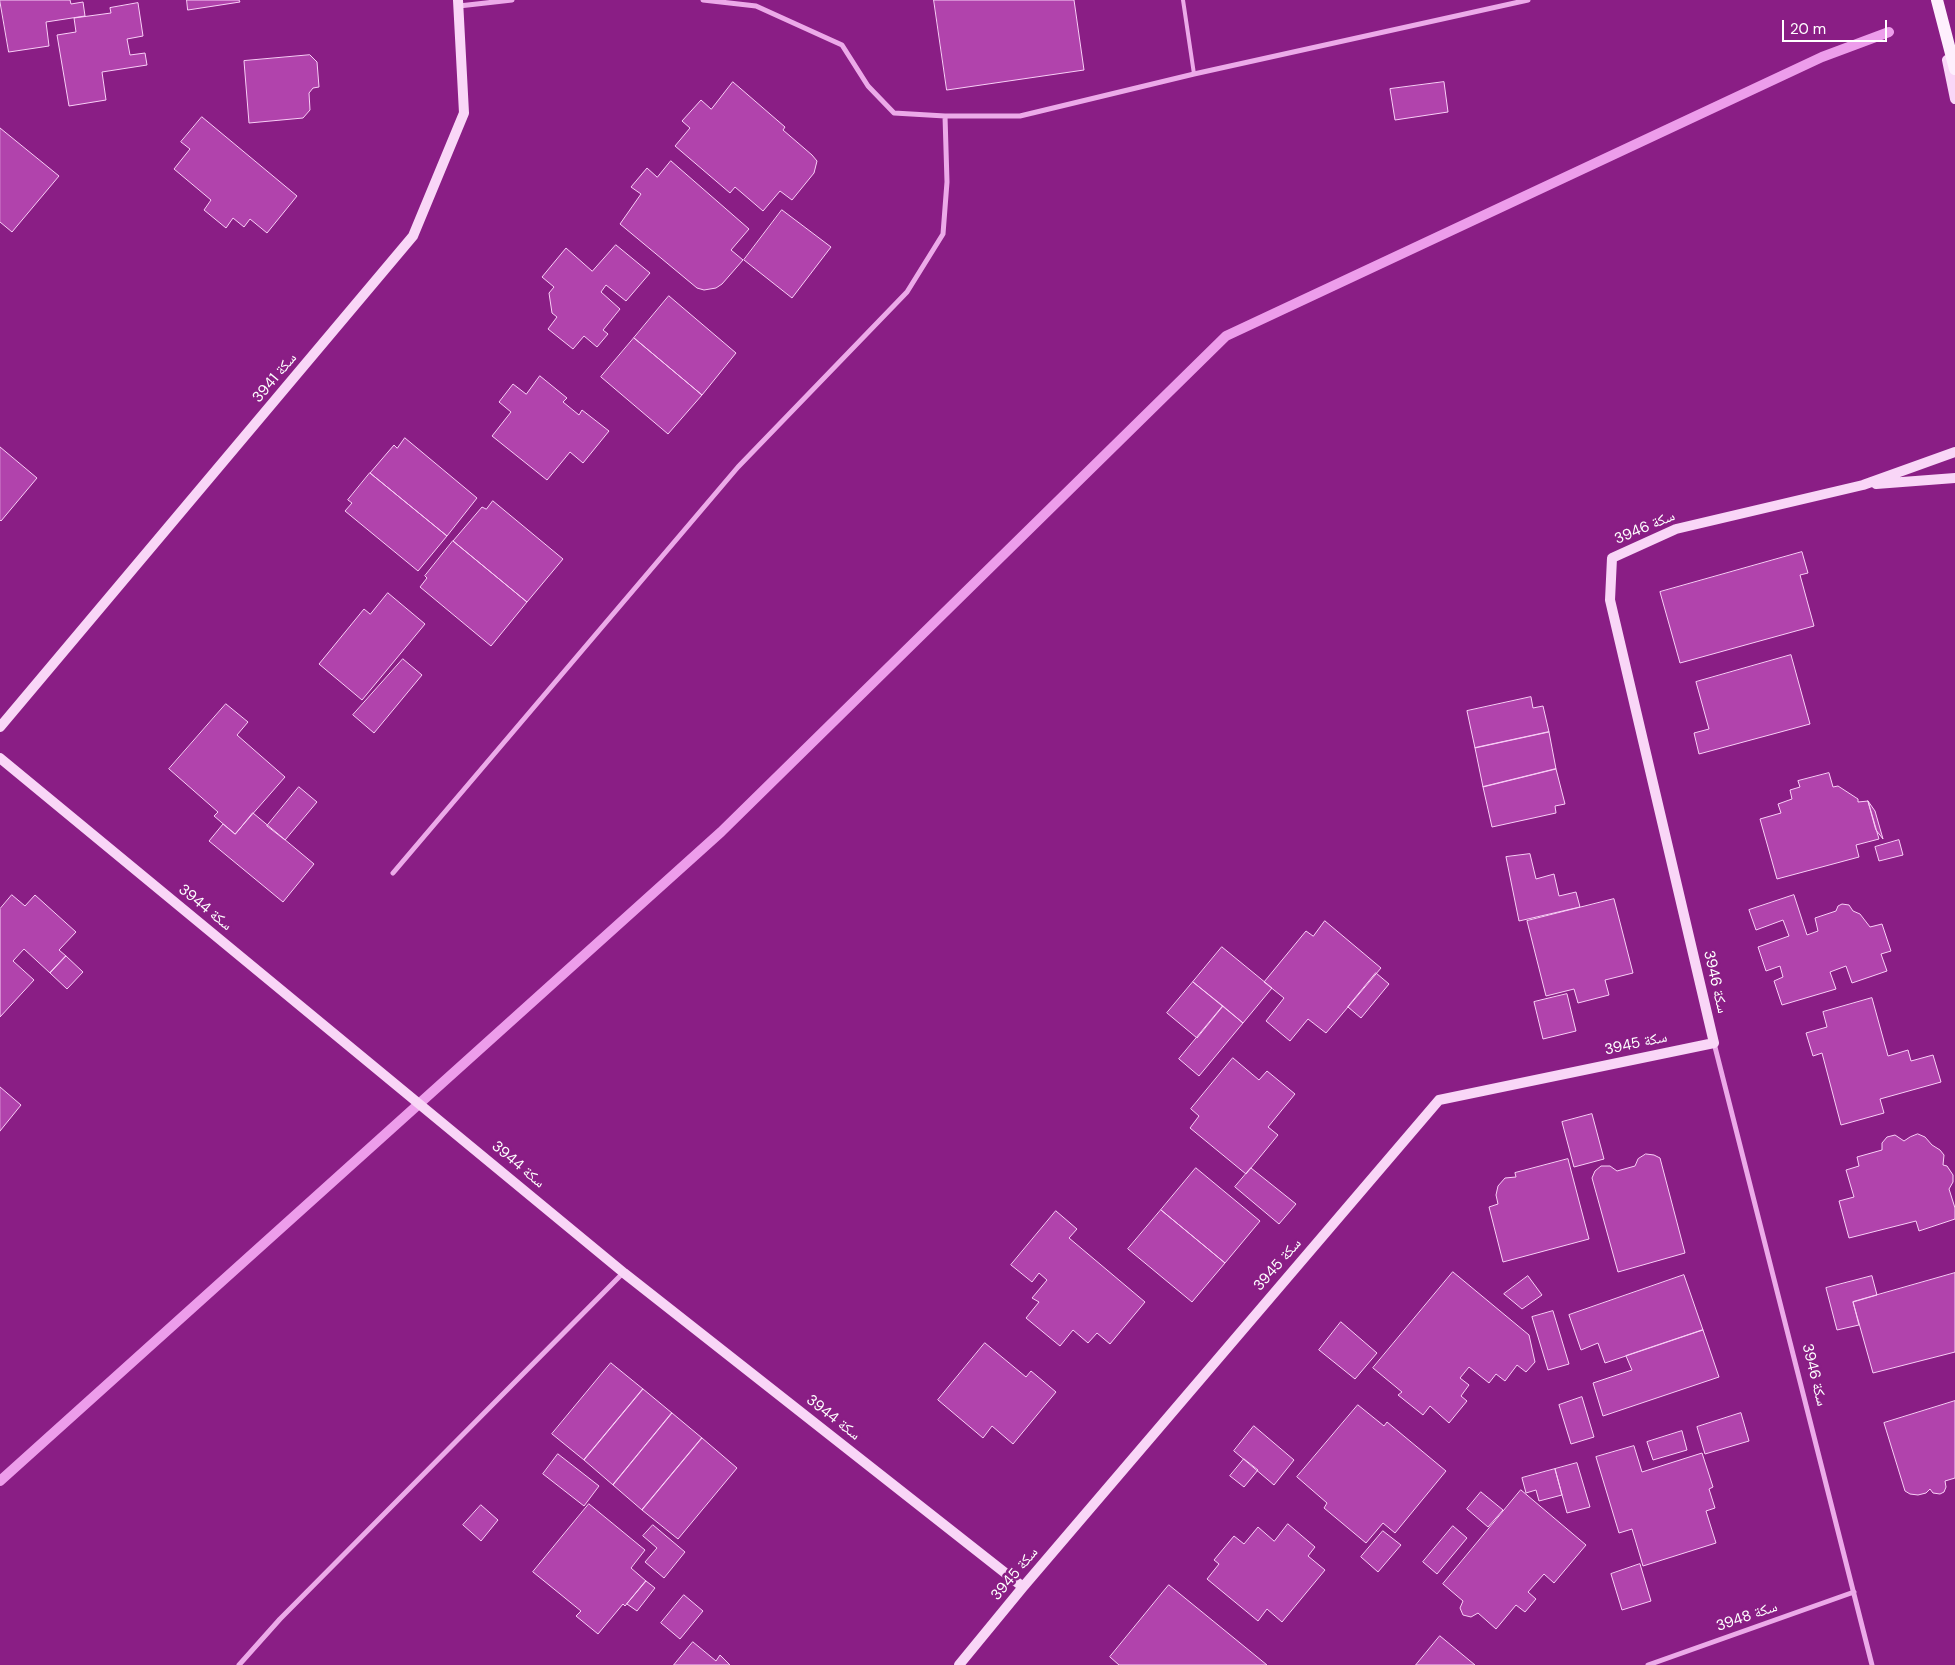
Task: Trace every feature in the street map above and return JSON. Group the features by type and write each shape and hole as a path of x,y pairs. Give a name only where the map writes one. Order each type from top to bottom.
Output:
{"main road":[{"path":"1936,0 1955,69"}],"street":[{"path":"458,3 512,0"},
{"path":"703,0 756,6 842,45 868,86 894,113 945,116 1020,116 1194,74 1528,0"},
{"path":"1936,0 1955,98"},
{"name":"سكة 3941","path":"0,727 413,236 464,113 458,3"},
{"path":"393,873 738,468 907,292 943,234 947,182 945,116"},
{"name":"سكة 3946","path":"1872,1665 1714,1043 1610,600 1612,558 1676,529 1863,485 1955,452"},
{"name":"سكة 3946","path":"1863,485 1955,478"},
{"name":"سكة 3944","path":"0,758 624,1273 1023,1587"},
{"name":"سكة 3945","path":"959,1665 1023,1587 1439,1100 1714,1043"},
{"path":"239,1665 280,1619 624,1273"},
{"name":"سكة 3948","path":"1648,1665 1854,1592"}],"lane":[{"path":"1182,0 1194,74"}],"building":[{"path":"0,0 70,0 71,4 83,2 85,16 46,22 49,46 9,52"},
{"path":"187,0 239,0 240,2 188,10"},
{"path":"934,0 1074,0 1084,70 947,90"},
{"path":"138,3 143,36 127,39 130,55 145,53 147,65 102,72 106,100 69,106 57,35 76,32 74,18 111,13 110,8"},
{"path":"310,55 317,62 319,87 313,88 309,93 310,110 303,118 249,123 244,61"},
{"path":"733,82 785,127 783,130 817,161 814,173 792,200 780,191 763,211 735,187 730,193 675,146 690,128 682,121 701,100 711,109"},
{"path":"1444,82 1448,112 1395,120 1390,89"},
{"path":"202,117 297,196 267,233 250,219 244,227 233,218 226,228 204,210 211,200 174,169 190,149 181,142"},
{"path":"0,128 59,176 12,232 0,222"},
{"path":"671,161 749,229 731,250 743,260 722,284 716,288 704,290 697,288 620,224 641,194 631,187 647,168 657,177"},
{"path":"782,210 831,247 792,298 744,260"},
{"path":"616,245 650,273 626,301 606,285 601,292 620,309 603,330 608,334 597,347 584,336 573,349 548,329 557,317 552,313 549,293 554,287 542,277 566,248 592,271"},
{"path":"669,296 736,353 702,395 634,338"},
{"path":"634,338 702,395 668,434 601,377"},
{"path":"540,376 567,398 563,402 579,415 582,410 609,431 583,463 570,452 547,480 492,436 511,412 499,402 513,384 526,394"},
{"path":"405,438 477,498 447,536 370,473 394,445 397,448"},
{"path":"0,447 37,478 1,521 0,520"},
{"path":"370,473 447,536 418,571 345,511 352,503 348,500"},
{"path":"493,501 563,559 527,602 453,541 482,507 486,509"},
{"path":"453,541 527,602 491,646 420,587 427,578 425,576"},
{"path":"1802,552 1808,573 1800,575 1814,626 1680,663 1660,592"},
{"path":"388,593 425,624 362,700 319,664 364,609 370,614"},
{"path":"1791,655 1810,724 1699,754 1694,733 1709,729 1696,682"},
{"path":"403,659 422,675 374,733 353,715"},
{"path":"1531,697 1533,708 1543,706 1549,732 1475,748 1467,711"},
{"path":"226,704 248,722 237,735 285,777 235,834 214,816 218,812 169,769"},
{"path":"1549,732 1556,769 1483,787 1475,748"},
{"path":"1556,769 1565,804 1555,806 1556,813 1492,827 1483,787"},
{"path":"1829,773 1833,787 1838,786 1858,799 1858,802 1868,801 1879,839 1856,845 1859,857 1777,879 1760,819 1781,813 1778,804 1792,799 1790,790 1800,787 1798,781"},
{"path":"299,787 317,802 285,840 267,826"},
{"path":"1868,801 1875,811 1883,839 1876,830"},
{"path":"253,813 314,864 283,902 209,841 223,824 235,834"},
{"path":"1899,840 1903,855 1879,861 1875,847"},
{"path":"1530,854 1536,879 1554,874 1559,896 1576,892 1580,907 1519,921 1506,857"},
{"path":"12,895 25,906 35,895 76,932 59,950 66,956 50,973 24,949 13,961 34,980 0,1017 0,909"},
{"path":"1794,895 1807,935 1818,931 1815,918 1836,911 1838,906 1842,904 1849,905 1853,911 1860,914 1870,927 1882,924 1891,951 1881,954 1887,971 1852,983 1846,966 1830,972 1836,989 1782,1005 1774,981 1783,977 1780,966 1766,971 1758,947 1789,936 1783,920 1756,930 1749,910"},
{"path":"1614,899 1633,973 1605,980 1609,995 1578,1003 1574,989 1546,996 1527,921"},
{"path":"1325,921 1381,968 1326,1033 1308,1019 1290,1041 1266,1021 1284,998 1264,982 1306,931 1313,936"},
{"path":"1222,947 1272,988 1243,1023 1193,982"},
{"path":"66,956 83,972 67,989 50,973"},
{"path":"1376,973 1389,984 1361,1018 1348,1007"},
{"path":"1193,982 1223,1006 1197,1038 1167,1013"},
{"path":"1567,994 1576,1031 1543,1039 1534,1002"},
{"path":"1872,998 1888,1056 1908,1050 1911,1061 1933,1055 1941,1082 1880,1099 1884,1113 1841,1125 1822,1053 1813,1056 1806,1033 1827,1027 1823,1012"},
{"path":"1223,1006 1243,1023 1199,1076 1179,1059"},
{"path":"1233,1058 1259,1080 1267,1071 1295,1094 1268,1127 1278,1135 1246,1174 1190,1128 1199,1116 1191,1109"},
{"path":"0,1087 21,1105 0,1131"},
{"path":"1592,1114 1604,1159 1574,1167 1562,1122"},
{"path":"1918,1134 1925,1137 1940,1150 1944,1155 1943,1165 1947,1166 1953,1175 1953,1182 1949,1189 1955,1208 1955,1219 1919,1231 1916,1221 1849,1238 1839,1201 1854,1197 1846,1170 1859,1166 1857,1157 1882,1150 1882,1143 1887,1137 1895,1135 1904,1141"},
{"path":"1646,1154 1660,1158 1685,1253 1618,1272 1592,1178 1595,1171 1601,1166 1610,1166 1617,1171 1635,1166 1638,1159"},
{"path":"1568,1159 1589,1239 1503,1262 1489,1207 1498,1204 1496,1195 1498,1186 1505,1178 1516,1177 1515,1173"},
{"path":"1196,1168 1260,1221 1225,1263 1161,1210"},
{"path":"1251,1168 1296,1204 1279,1224 1235,1187"},
{"path":"1161,1210 1225,1263 1192,1302 1128,1249"},
{"path":"1056,1211 1077,1229 1069,1238 1145,1302 1110,1344 1097,1333 1088,1343 1073,1330 1060,1346 1026,1318 1039,1302 1032,1298 1047,1280 1039,1273 1032,1282 1011,1265"},
{"path":"1453,1272 1529,1335 1535,1362 1526,1372 1517,1365 1505,1381 1496,1374 1489,1383 1469,1367 1460,1378 1469,1385 1461,1396 1467,1401 1449,1423 1430,1406 1423,1415 1398,1395 1402,1392 1373,1368"},
{"path":"1955,1273 1955,1352 1873,1373 1853,1302"},
{"path":"1684,1275 1703,1330 1605,1363 1598,1343 1581,1350 1569,1315"},
{"path":"1528,1276 1542,1295 1522,1309 1504,1294"},
{"path":"1872,1276 1877,1295 1853,1302 1859,1325 1837,1330 1826,1288"},
{"path":"1553,1311 1569,1364 1548,1370 1532,1317"},
{"path":"1341,1322 1377,1353 1355,1379 1319,1350"},
{"path":"1703,1330 1719,1377 1603,1416 1593,1383 1632,1370 1626,1356"},
{"path":"985,1343 1026,1377 1031,1371 1056,1392 1013,1444 992,1426 983,1438 938,1400"},
{"path":"611,1363 643,1389 584,1460 552,1434"},
{"path":"643,1389 672,1413 613,1485 584,1460"},
{"path":"1582,1397 1594,1437 1571,1444 1559,1405"},
{"path":"1955,1401 1955,1478 1945,1481 1946,1487 1944,1492 1940,1494 1933,1493 1930,1489 1926,1493 1918,1495 1910,1494 1905,1491 1884,1423"},
{"path":"1358,1405 1384,1426 1387,1422 1446,1471 1395,1533 1383,1523 1366,1543 1324,1508 1327,1503 1297,1477"},
{"path":"672,1413 702,1438 642,1510 613,1485"},
{"path":"1741,1413 1749,1441 1705,1454 1697,1427"},
{"path":"1254,1426 1294,1460 1274,1485 1234,1451"},
{"path":"1682,1431 1687,1450 1653,1460 1647,1442"},
{"path":"702,1438 737,1468 678,1539 642,1510"},
{"path":"1634,1446 1642,1472 1702,1453 1713,1487 1709,1489 1715,1508 1706,1511 1716,1543 1643,1566 1632,1529 1619,1533 1596,1457"},
{"path":"558,1454 599,1486 584,1506 543,1474"},
{"path":"1244,1459 1258,1470 1244,1487 1230,1476"},
{"path":"1577,1463 1590,1507 1567,1513 1555,1469"},
{"path":"1555,1469 1562,1495 1539,1501 1536,1490 1526,1493 1522,1478"},
{"path":"1521,1490 1586,1545 1554,1583 1544,1574 1528,1592 1536,1599 1525,1612 1516,1605 1496,1629 1478,1613 1471,1617 1463,1615 1460,1608 1463,1601 1443,1584"},
{"path":"1481,1492 1503,1510 1488,1527 1467,1509"},
{"path":"589,1504 645,1550 631,1568 646,1581 625,1606 623,1604 598,1634 576,1616 581,1611 533,1572"},
{"path":"481,1505 498,1520 481,1541 463,1525"},
{"path":"1288,1524 1315,1547 1308,1556 1325,1570 1282,1622 1267,1609 1258,1621 1207,1579 1219,1564 1214,1560 1234,1536 1244,1544 1258,1527 1274,1541"},
{"path":"653,1525 685,1552 664,1578 645,1562 657,1548 643,1536"},
{"path":"1453,1526 1467,1538 1437,1574 1423,1562"},
{"path":"1383,1531 1401,1545 1378,1572 1361,1557"},
{"path":"1640,1564 1651,1601 1622,1610 1611,1574"},
{"path":"646,1581 655,1588 637,1611 627,1604"},
{"path":"1169,1585 1267,1665 1119,1665 1110,1657"},
{"path":"684,1595 703,1611 680,1639 661,1623"},
{"path":"1440,1636 1475,1665 1416,1665"},
{"path":"693,1642 716,1661 720,1655 730,1665 674,1665"}],"waterway":[{"path":"0,1481 721,832 1226,336 1822,57 1889,32"}]}
